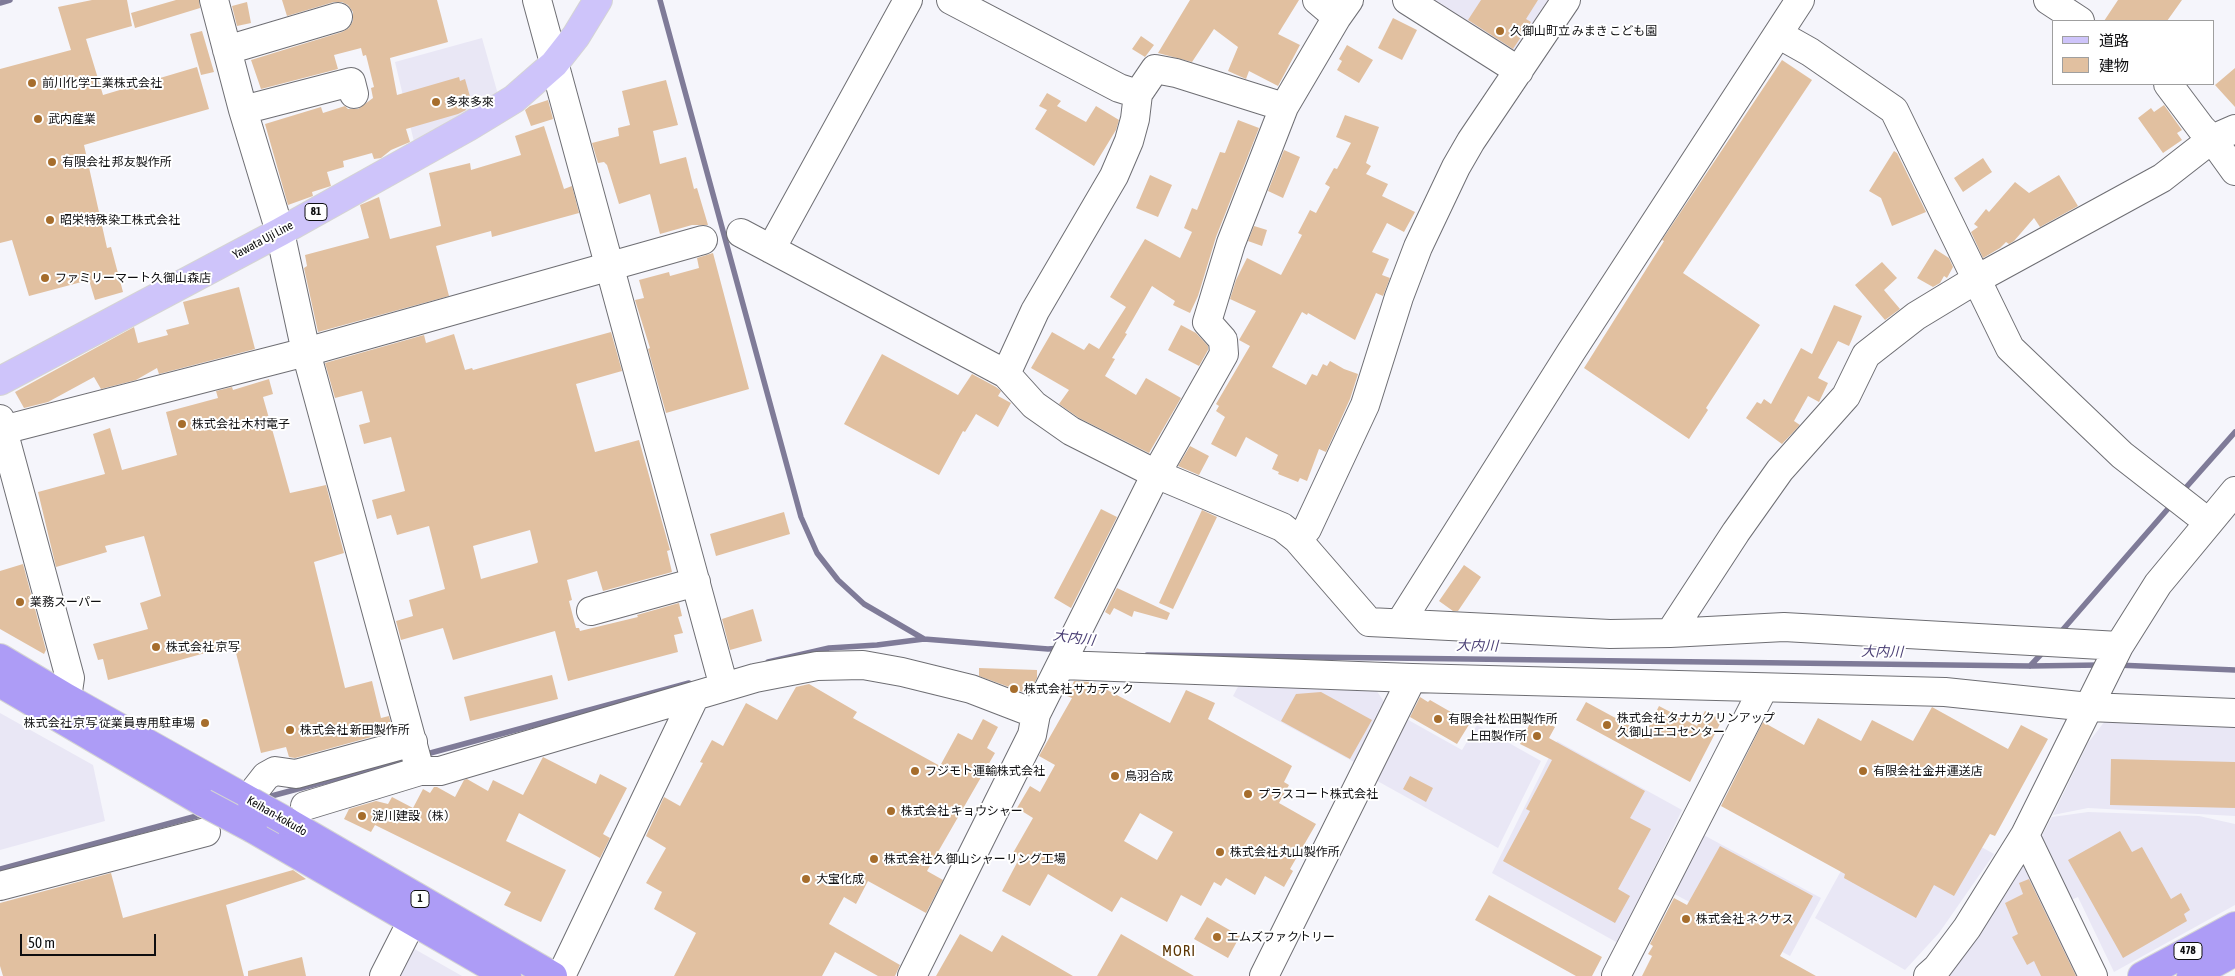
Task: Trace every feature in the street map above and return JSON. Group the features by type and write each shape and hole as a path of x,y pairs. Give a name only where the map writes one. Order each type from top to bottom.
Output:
{"highway":[{"name":"Keihan-kokudo","path":"0,658 66,698 250,800 296,814 553,976"},
{"name":"Keihan-kokudo","path":"0,683 204,803 253,829 507,976"},
{"name":"478","path":"2142,976 2235,926"},
{"path":"2191,976 2235,952"}],"main road":[{"name":"Yawata Uji Line","path":"0,381 280,232 514,99 554,64 576,36 598,0"}],"street":[{"path":"214,0 243,110 280,232 306,352 420,771"},
{"path":"537,0 724,687"},
{"path":"771,249 908,0"},
{"path":"951,0 1119,88 1138,94"},
{"path":"1407,0 1518,71"},
{"path":"1297,539 1307,529 1365,405 1399,297 1422,238 1456,167 1566,0"},
{"path":"1400,623 1571,352 1800,0"},
{"path":"2048,0 2083,13"},
{"path":"912,976 1080,625 1156,474 1224,354 1223,340 1207,322 1231,243 1284,107 1334,5"},
{"path":"227,50 338,17"},
{"path":"1778,34 1810,52 1894,110 2010,348 2122,455 2208,522"},
{"path":"1006,374 1035,311 1114,176 1130,141 1138,94 1155,69 1176,73 1284,107"},
{"path":"243,110 350,82 354,94"},
{"path":"2169,85 2200,128 2224,134"},
{"path":"1670,633 1736,532 1780,470 1846,396 1866,355 1916,316 1977,279 2162,178 2224,134"},
{"path":"2224,134 2235,172"},
{"path":"741,233 1006,374 1034,405 1071,431 1156,474 1282,527 1297,539 1370,622 1610,634 1784,627 2118,646"},
{"path":"66,698 70,678 2,425 306,352 704,240"},
{"path":"1928,976 1937,968 1967,928 2025,835 2118,646 2158,584 2235,491"},
{"path":"591,612 696,582"},
{"path":"1062,661 1412,678 1556,681 1763,689 1945,692 2089,707 2235,713"},
{"path":"296,814 420,771 440,771 755,678 816,666 863,665 902,672 970,689 1019,706 1034,724"},
{"path":"1264,976 1412,678"},
{"path":"1616,976 1763,689"},
{"path":"561,976 695,696"},
{"path":"250,800 266,776 275,771 296,774 412,742"},
{"path":"0,886 206,832"},
{"path":"2025,835 2093,976"},
{"path":"2062,913 2076,906 2108,976"},
{"path":"384,976 412,921"}],"shaded area":[{"name":"久御山町立 みまき こども園","path":"1416,0 1555,0 1515,61"},
{"path":"482,38 499,98 415,146 395,62"},
{"path":"1241,681 1376,690 1385,703 1354,762 1233,696"},
{"path":"0,713 93,765 105,821 0,850"},
{"path":"1403,717 1462,750 1477,725 1541,761 1498,848 1372,778"},
{"path":"2105,721 2235,727 2235,816 2088,808 2053,815 2088,743"},
{"path":"1557,741 1682,810 1618,943 1492,873"},
{"path":"1884,793 1994,854 1939,933 1905,970 1815,918"},
{"path":"2088,812 2199,816 2235,824 2235,905 2114,972 2078,897 2066,902 2037,845 2052,817"},
{"path":"1698,832 1821,898 1790,956 1667,890"},
{"path":"2029,857 2088,976 1948,976 1977,939"},
{"path":"411,947 462,976 396,976"}],"building":[{"path":"92,0 127,0 132,26 86,39 103,95 197,67 209,109 84,145 107,248 111,247 123,292 95,300 89,280 29,296 12,240 0,243 0,69 71,50 58,7"},
{"path":"176,0 199,0 200,8 135,28 131,13"},
{"path":"282,0 437,0 448,42 390,58 397,95 459,77 460,81 465,79 471,100 463,102 466,110 406,129 410,142 391,150 381,158 374,159 372,153 343,161 344,167 327,172 331,186 312,192 313,196 288,205 265,124 321,107 323,113 345,106 348,109 358,109 373,98 371,88 374,87 366,55 363,56 361,48 334,55 338,69 261,89 251,60 342,32 349,28 353,21 353,12 348,5 342,2 334,2 287,16"},
{"path":"1190,0 1299,0 1278,34 1300,45 1278,86 1249,71 1246,79 1228,71 1238,47 1214,29 1192,62 1158,53"},
{"path":"1481,0 1538,0 1526,19 1531,22 1513,49 1468,20"},
{"path":"2118,0 2182,0 2168,20 2105,20"},
{"path":"247,2 251,23 237,26 232,6"},
{"path":"1393,18 1417,30 1402,60 1378,48"},
{"path":"202,31 214,72 201,75 190,34"},
{"path":"1141,36 1154,45 1145,57 1132,49"},
{"path":"1347,45 1373,60 1359,83 1337,70 1342,61 1339,59"},
{"path":"1782,60 1812,80 1683,273 1760,325 1706,408 1708,410 1689,439 1584,368 1664,241 1662,240"},
{"path":"2235,68 2235,107 2215,85"},
{"path":"666,80 678,125 653,131 660,164 686,157 694,189 697,188 708,225 692,225 660,234 650,194 619,204 607,165 604,162 598,163 592,143 619,136 618,128 630,125 622,91"},
{"path":"1047,93 1061,101 1057,106 1086,122 1096,106 1119,120 1116,130 1094,166 1035,129 1047,110 1039,106"},
{"path":"548,100 553,119 531,126 525,110 530,106"},
{"path":"2164,105 2182,130 2177,133 2182,140 2163,153 2138,118 2151,108 2154,112"},
{"path":"1345,115 1379,127 1366,163 1371,166 1366,174 1388,184 1382,196 1415,212 1404,232 1387,223 1372,252 1389,259 1382,275 1390,278 1383,296 1376,293 1355,340 1308,313 1307,315 1302,312 1272,367 1306,385 1312,374 1317,376 1323,364 1327,366 1330,361 1358,374 1350,399 1326,452 1319,449 1307,481 1300,478 1298,482 1278,474 1279,472 1272,469 1278,455 1246,437 1236,457 1211,444 1225,417 1216,411 1219,406 1216,404 1250,346 1239,340 1256,311 1230,299 1236,280 1247,258 1281,275 1302,235 1298,233 1310,210 1316,213 1330,187 1325,184 1334,168 1337,169 1351,143 1336,137"},
{"path":"1238,120 1259,128 1216,237 1198,296 1190,313 1173,305 1175,301 1152,286 1125,333 1127,334 1112,358 1115,359 1105,376 1136,395 1146,378 1181,398 1149,453 1079,418 1059,404 1069,390 1031,368 1052,332 1084,350 1089,343 1099,349 1126,307 1110,297 1145,239 1180,258 1192,232 1184,228 1192,208 1197,210 1220,152 1225,153"},
{"path":"544,126 564,189 572,186 579,213 492,237 491,231 436,246 449,296 318,332 304,268 307,266 305,255 369,238 360,205 379,197 390,239 441,226 429,173 470,163 471,170 521,155 515,136"},
{"path":"1284,150 1300,157 1283,198 1268,191"},
{"path":"1894,151 1897,153 1926,212 1892,226 1881,198 1869,191"},
{"path":"1983,158 1992,172 1963,192 1954,178"},
{"path":"1150,175 1172,185 1158,217 1136,208"},
{"path":"2059,175 2078,206 2040,227 2034,218 2014,241 2009,244 2006,242 1983,258 1971,232 1978,227 1974,224 1986,209 1989,212 2015,182 2029,193"},
{"path":"1254,226 1267,230 1262,246 1248,241"},
{"path":"1935,249 1949,258 1953,267 1947,278 1944,276 1940,283 1933,287 1917,278"},
{"path":"713,253 749,389 666,413 648,349 650,348 635,300 644,298 639,280 669,272 670,276 699,268 697,258"},
{"path":"1882,262 1897,278 1884,290 1900,309 1885,320 1855,285"},
{"path":"239,287 255,349 159,374 157,368 136,380 101,389 94,377 48,402 24,408 15,392 134,327 138,343 168,335 166,330 189,324 183,302"},
{"path":"1834,305 1862,316 1849,346 1838,341 1818,378 1828,383 1819,402 1808,396 1794,421 1800,425 1782,444 1746,418 1757,402 1761,404 1764,399 1771,404 1801,348 1812,354"},
{"path":"1181,325 1196,333 1208,346 1208,350 1199,366 1168,350"},
{"path":"611,332 622,371 576,384 595,452 639,440 670,550 667,551 672,572 603,591 597,571 567,580 572,600 569,601 576,628 579,628 580,631 638,617 637,615 679,603 682,616 678,617 683,633 674,635 678,652 568,681 555,631 453,660 443,628 401,640 396,621 413,616 409,600 445,589 429,526 397,535 391,515 377,519 372,500 405,491 391,437 364,444 359,425 370,422 362,391 335,398 325,363 424,335 426,343 454,334 465,370 472,368 473,370","holes":["530,530 538,562 481,579 473,546"]},
{"path":"882,354 958,395 972,374 996,387 1001,391 998,396 1011,403 998,427 976,414 965,432 963,431 939,475 844,424"},
{"path":"269,379 273,394 263,397 290,493 326,485 344,553 314,562 345,688 372,681 381,718 389,716 393,731 295,758 289,757 286,747 261,753 234,645 108,680 103,659 98,660 93,644 148,629 140,603 161,596 144,536 105,546 107,552 56,567 38,492 105,474 93,434 110,428 122,470 177,455 166,412 218,398 216,391 232,387 233,390"},
{"path":"1190,446 1209,456 1199,475 1178,466"},
{"path":"1101,509 1117,517 1071,608 1054,598"},
{"path":"1202,510 1217,517 1173,609 1159,603"},
{"path":"784,512 790,534 716,556 710,534"},
{"name":"業務スーパー","path":"23,564 46,650 44,654 0,629 0,571"},
{"path":"1464,565 1481,577 1458,611 1453,611 1439,601"},
{"path":"1117,588 1170,613 1167,620 1134,611 1132,617 1114,608 1110,615 1105,612"},
{"path":"753,609 762,641 730,650 722,619"},
{"name":"株式会社 サカテック","path":"979,668 1037,670 1037,678 1028,694 979,676"},
{"path":"552,675 558,699 470,721 464,697"},
{"path":"1074,681 1092,682 1170,723 1186,690 1215,703 1208,719 1292,766 1284,782 1289,785 1279,803 1316,824 1290,869 1293,871 1284,887 1265,876 1255,895 1226,878 1221,886 1214,882 1201,906 1181,895 1167,922 1121,897 1112,912 1048,874 1030,906 1002,891 1020,857 1013,853 1033,818 1017,808 1030,786 1040,792 1055,765 1039,756 1072,698 1067,696","holes":["1140,813 1173,832 1157,860 1124,841"]},
{"path":"809,684 857,712 853,718 940,766 958,733 972,740 983,719 998,727 987,748 995,753 927,871 943,880 926,913 868,881 856,904 844,897 829,924 900,965 895,976 878,976 835,952 822,976 674,976 696,933 654,909 662,892 646,883 666,848 646,836 664,797 680,806 703,763 700,762 712,740 723,746 746,703 777,720 796,687"},
{"path":"1321,692 1372,720 1350,759 1281,721 1296,694"},
{"name":"有限会社 松田製作所","path":"1420,697 1428,702 1430,700 1470,723 1457,744 1410,717"},
{"path":"1586,702 1645,734 1659,706 1697,726 1705,711 1722,720 1690,782 1576,720"},
{"path":"1932,707 2008,749 2021,725 2048,739 1995,836 1990,834 1954,896 1934,885 1916,918 1844,878 1845,874 1721,806 1763,722 1804,745 1818,718 1861,741 1872,720 1913,741"},
{"path":"1533,717 1555,727 1549,738 1645,791 1630,818 1651,829 1618,889 1630,896 1615,923 1503,861 1530,811 1526,809 1552,760 1520,744"},
{"path":"543,757 596,784 600,774 627,788 603,834 610,838 600,858 519,813 506,841 566,870 541,922 504,905 511,892 375,825 371,832 344,819 349,809 376,801 388,804 392,797 413,808 423,789 430,793 434,787 437,787 455,797 464,780 467,779 488,791 493,780 523,795"},
{"path":"2111,759 2235,762 2235,808 2110,805"},
{"path":"1410,776 1433,788 1426,802 1403,789"},
{"path":"2120,831 2132,852 2142,847 2171,899 2181,893 2190,910 2184,914 2187,921 2123,958 2068,860"},
{"path":"1720,846 1813,896 1780,956 1816,976 1642,976 1652,956 1648,954 1653,946 1650,944 1674,898 1687,905"},
{"path":"293,870 306,879 226,905 244,976 3,976 0,966 0,903 111,873 123,918"},
{"path":"2029,879 2076,976 2041,976 2034,961 2027,965 2012,937 2018,934 2005,903 2023,894 2019,883"},
{"path":"1489,895 1602,957 1592,976 1576,976 1475,920"},
{"name":"エムズファクトリー","path":"1207,917 1240,936 1228,958 1194,939"},
{"path":"960,934 992,952 1002,935 1073,976 936,976"},
{"path":"1121,934 1194,976 1097,976"},
{"path":"302,957 306,976 248,976 248,971"}],"waterway":[{"path":"0,3 10,0"},
{"path":"660,0 801,517 817,553 838,580 864,604 924,639"},
{"path":"2182,492 2235,432"},
{"path":"2059,634 2173,503"},
{"path":"768,662 829,648 877,645 924,639 1048,649 1061,648"},
{"path":"2030,666 2045,650"},
{"name":"大内川","path":"1147,655 2030,666 2101,665"},
{"path":"2117,665 2235,670"},
{"path":"423,755 689,683"},
{"path":"264,798 409,759"},
{"path":"0,869 204,814"}],"place":[{"name":"久御山町立 みまき こども園","path":"1500,31"},
{"name":"前川化学工業株式会社","path":"32,83"},
{"name":"多來多來","path":"436,102"},
{"name":"武内産業","path":"38,119"},
{"name":"有限会社 邦友製作所","path":"52,162"},
{"name":"昭栄特殊染工株式会社","path":"50,220"},
{"name":"ファミリーマート久御山森店","path":"45,278"},
{"name":"株式会社 木村電子","path":"182,424"},
{"name":"業務スーパー","path":"20,602"},
{"name":"株式会社 京写","path":"156,647"},
{"name":"株式会社 サカテック","path":"1014,689"},
{"name":"有限会社 松田製作所","path":"1438,719"},
{"name":"株式会社 京写 従業員専用駐車場","path":"205,723"},
{"name":"株式会社 タナカクリンアップ 久御山エコセンター","path":"1607,725"},
{"name":"株式会社 新田製作所","path":"290,730"},
{"name":"上田製作所","path":"1537,736"},
{"name":"フジモト運輸株式会社","path":"915,771"},
{"name":"有限会社 金井運送店","path":"1863,771"},
{"name":"鳥羽合成","path":"1115,776"},
{"name":"プラスコート株式会社","path":"1248,794"},
{"name":"株式会社 キョウシャー","path":"891,811"},
{"name":"淀川建設（株）","path":"362,816"},
{"name":"株式会社 丸山製作所","path":"1220,852"},
{"name":"株式会社 久御山シャーリング工場","path":"874,859"},
{"name":"大宝化成","path":"806,879"},
{"name":"株式会社 ネクサス","path":"1686,919"},
{"name":"エムズファクトリー","path":"1217,937"}],"district":[{"name":"MORI","path":"1179,951"}]}
